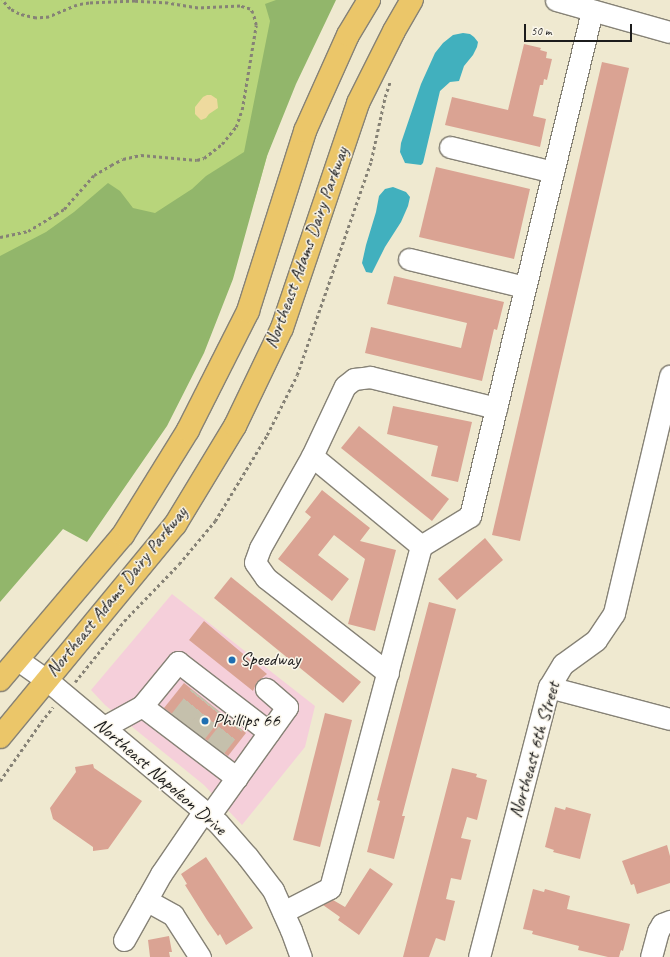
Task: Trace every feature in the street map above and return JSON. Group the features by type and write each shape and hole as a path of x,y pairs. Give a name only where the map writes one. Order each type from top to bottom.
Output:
{"main road":[{"name":"Northeast Adams Dairy Parkway","path":"0,680 124,535 188,430 248,311 305,130 348,36 369,0"},
{"name":"Northeast Adams Dairy Parkway","path":"0,737 175,525 234,426 282,328 358,103 394,31 412,0"}],"street":[{"path":"556,0 670,32"},
{"path":"283,912 330,888 421,546 470,516 592,11"},
{"path":"450,147 553,172"},
{"path":"409,259 525,287"},
{"name":"Northeast 6th Street","path":"479,957 549,687 563,664 596,640 614,613 670,376"},
{"path":"388,673 266,578 255,562 260,548 312,456 345,386 354,378 370,377 496,408"},
{"path":"312,456 421,546"},
{"name":"Northeast Napoleon Drive","path":"18,660 47,680 218,823 273,890 301,957"},
{"path":"104,727 142,706 178,662 203,690 219,703 239,718 269,732"},
{"path":"549,687 670,719"},
{"path":"124,940 161,874 206,813 236,778 287,707 266,689"},
{"path":"142,706 176,725 211,753 236,778"},
{"path":"146,900 173,915 200,957"},
{"path":"651,957 658,931 662,924 670,921"}],"path":[{"path":"0,237 28,231 56,214 64,208 94,175 111,165 141,155 197,160 208,155 222,144 236,127 242,110 256,25 253,13 250,9 240,6 198,8 168,3 134,1 89,3 49,17 36,18 19,14 10,9 2,0"},
{"path":"0,781 51,710"}],"shaded area":[{"path":"172,594 315,706 305,747 242,825 204,785 105,705 91,690"}],"green space":[{"path":"0,0 311,0 254,202 0,287"},
{"path":"276,0 336,0 296,84 267,156 233,279 204,353 167,426 87,542 63,529 0,602 0,256 46,232 74,212 108,183 120,191 133,208 155,213 192,189 206,176 244,152 270,21 265,4"}],"sand":[{"path":"211,95 217,99 218,108 206,118 201,120 195,114 195,107 203,97"}],"water":[{"path":"463,33 470,34 474,37 478,42 477,47 473,55 464,66 459,81 450,82 440,91 423,163 421,165 405,163 400,152 401,143 421,84 435,53 443,43 453,35"},
{"path":"393,187 406,192 410,197 408,206 401,222 385,247 372,273 366,272 362,263 379,196 385,189"}],"building":[{"path":"524,44 541,48 540,50 547,52 546,58 552,59 547,80 544,79 543,85 540,85 533,116 546,119 540,147 445,125 452,97 508,110"},
{"path":"602,62 629,68 520,541 492,535"},
{"path":"436,167 530,189 514,259 419,237"},
{"path":"394,276 504,302 497,330 494,329 482,381 365,353 371,327 461,348 467,323 387,304"},
{"path":"393,406 472,422 458,482 431,476 438,446 387,434"},
{"path":"359,426 449,499 432,521 341,448"},
{"path":"322,490 370,528 360,541 396,550 375,631 348,624 365,559 334,535 318,555 349,579 332,601 278,559 311,517 305,512"},
{"path":"485,538 503,560 457,600 438,579"},
{"path":"231,577 361,682 343,703 214,598"},
{"path":"429,602 456,609 402,816 405,816 394,859 367,852 380,801 377,800"},
{"name":"Speedway","path":"204,621 267,674 257,682 253,691 189,640"},
{"name":"Phillips 66","path":"184,683 246,733 228,756 164,708"},
{"path":"325,713 352,720 320,847 293,840"},
{"path":"93,764 94,768 142,801 108,849 93,851 93,847 53,819 50,808 76,772 75,767"},
{"path":"452,768 477,774 476,777 487,780 477,820 467,817 461,838 471,840 461,880 451,878 446,899 455,901 445,941 436,938 429,957 403,957"},
{"path":"555,807 565,810 566,807 591,814 580,859 553,852 554,850 545,847"},
{"path":"667,845 670,856 670,883 637,894 634,884 631,885 622,861"},
{"path":"206,857 253,928 226,945 220,934 218,936 207,920 185,885 187,884 181,874"},
{"path":"370,868 393,884 359,935 338,920 340,917 323,905 333,900 345,907"},
{"path":"533,889 544,892 545,889 570,896 567,909 630,924 623,951 621,950 619,957 608,957 578,950 579,946 532,934 533,931 523,929"},
{"path":"169,936 172,952 169,952 170,957 150,957 148,940"}],"tunnel":[{"path":"179,721 199,695"},
{"path":"195,734 215,708"},
{"path":"214,749 234,723"}],"place":[{"name":"Speedway","path":"232,660"},
{"name":"Phillips 66","path":"205,721"}]}
